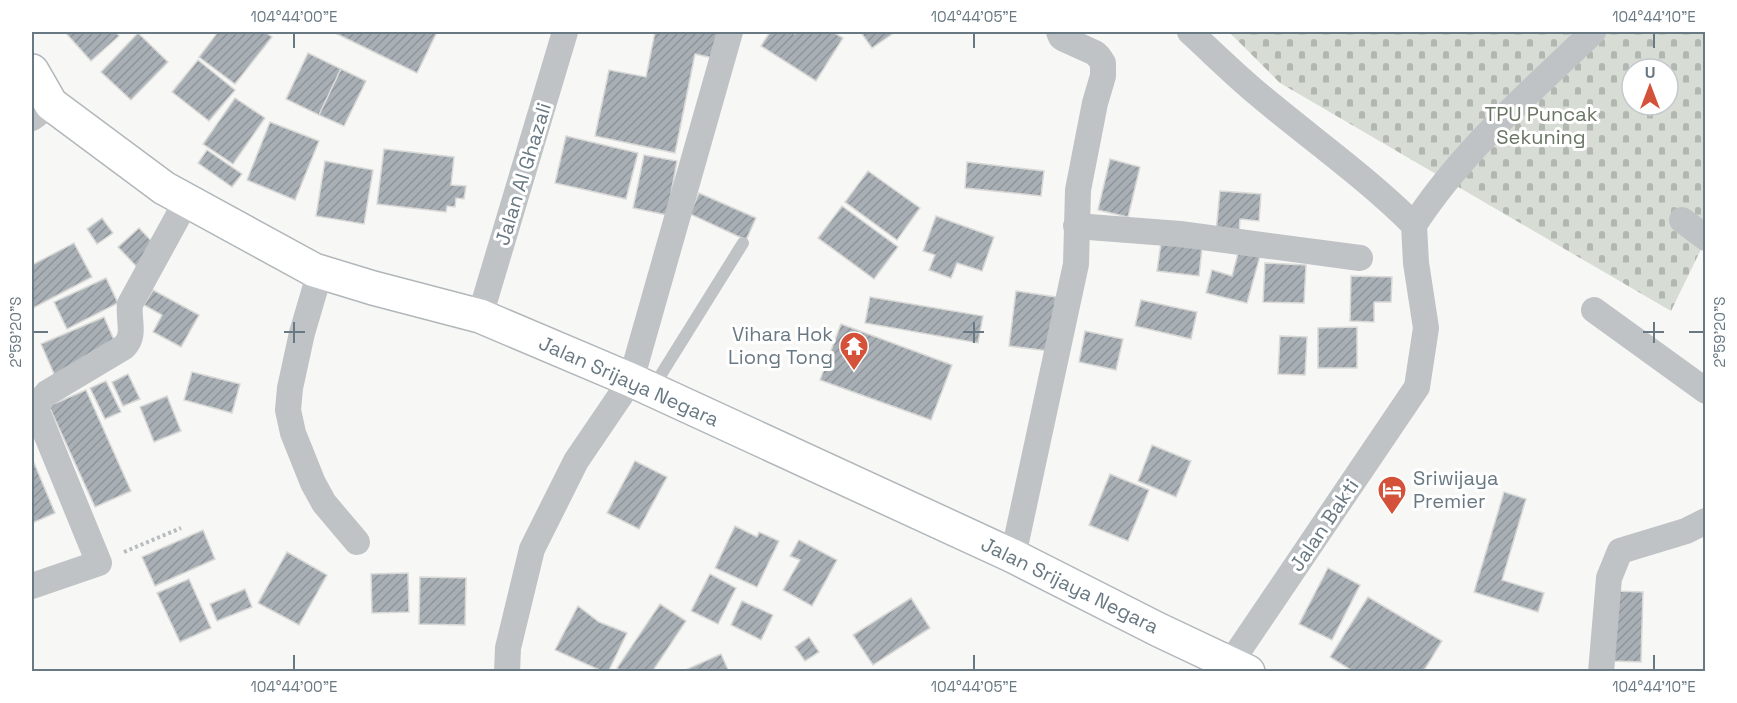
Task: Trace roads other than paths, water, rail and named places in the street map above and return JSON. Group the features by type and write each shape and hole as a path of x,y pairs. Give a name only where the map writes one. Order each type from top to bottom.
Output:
{"main road":[{"name":"Jalan Srijaya Negara","path":"32,71 41,111 164,188 304,265 373,288 480,316 641,385 1013,556 1159,630 1240,667"},
{"path":"1159,630 1191,672"}],"street":[{"name":"Jalan Al Ghazali","path":"480,316 565,32"},
{"path":"507,672 508,648 532,549 576,461 641,385 730,32"},
{"path":"1013,556 1076,264 1078,190 1104,68 1102,60 1095,53 1064,39 1059,32"},
{"path":"1190,32 1257,94 1352,169 1414,225 1432,197 1490,130 1593,32"},
{"path":"32,586 99,563 38,414 37,405 47,393 124,347 130,341 132,333 130,304 187,200"},
{"path":"1682,220 1706,238"},
{"name":"Jalan Bakti","path":"1240,667 1417,387 1426,328 1416,263 1414,225"},
{"path":"1076,226 1167,232 1360,258"},
{"path":"320,272 302,333 290,388 288,410 293,434 313,483 324,503 357,543"},
{"path":"1594,310 1706,391"},
{"path":"1601,672 1609,578 1620,551 1686,531 1706,521"}],"lane":[{"path":"641,385 743,243"}],"place":[{"name":"Vihara Hok Liong Tong","path":"854,372"},
{"name":"Sriwijaya Premier","path":"1392,516"}],"park label":[{"name":"TPU Puncak Sekuning","path":"1541,126"}]}
